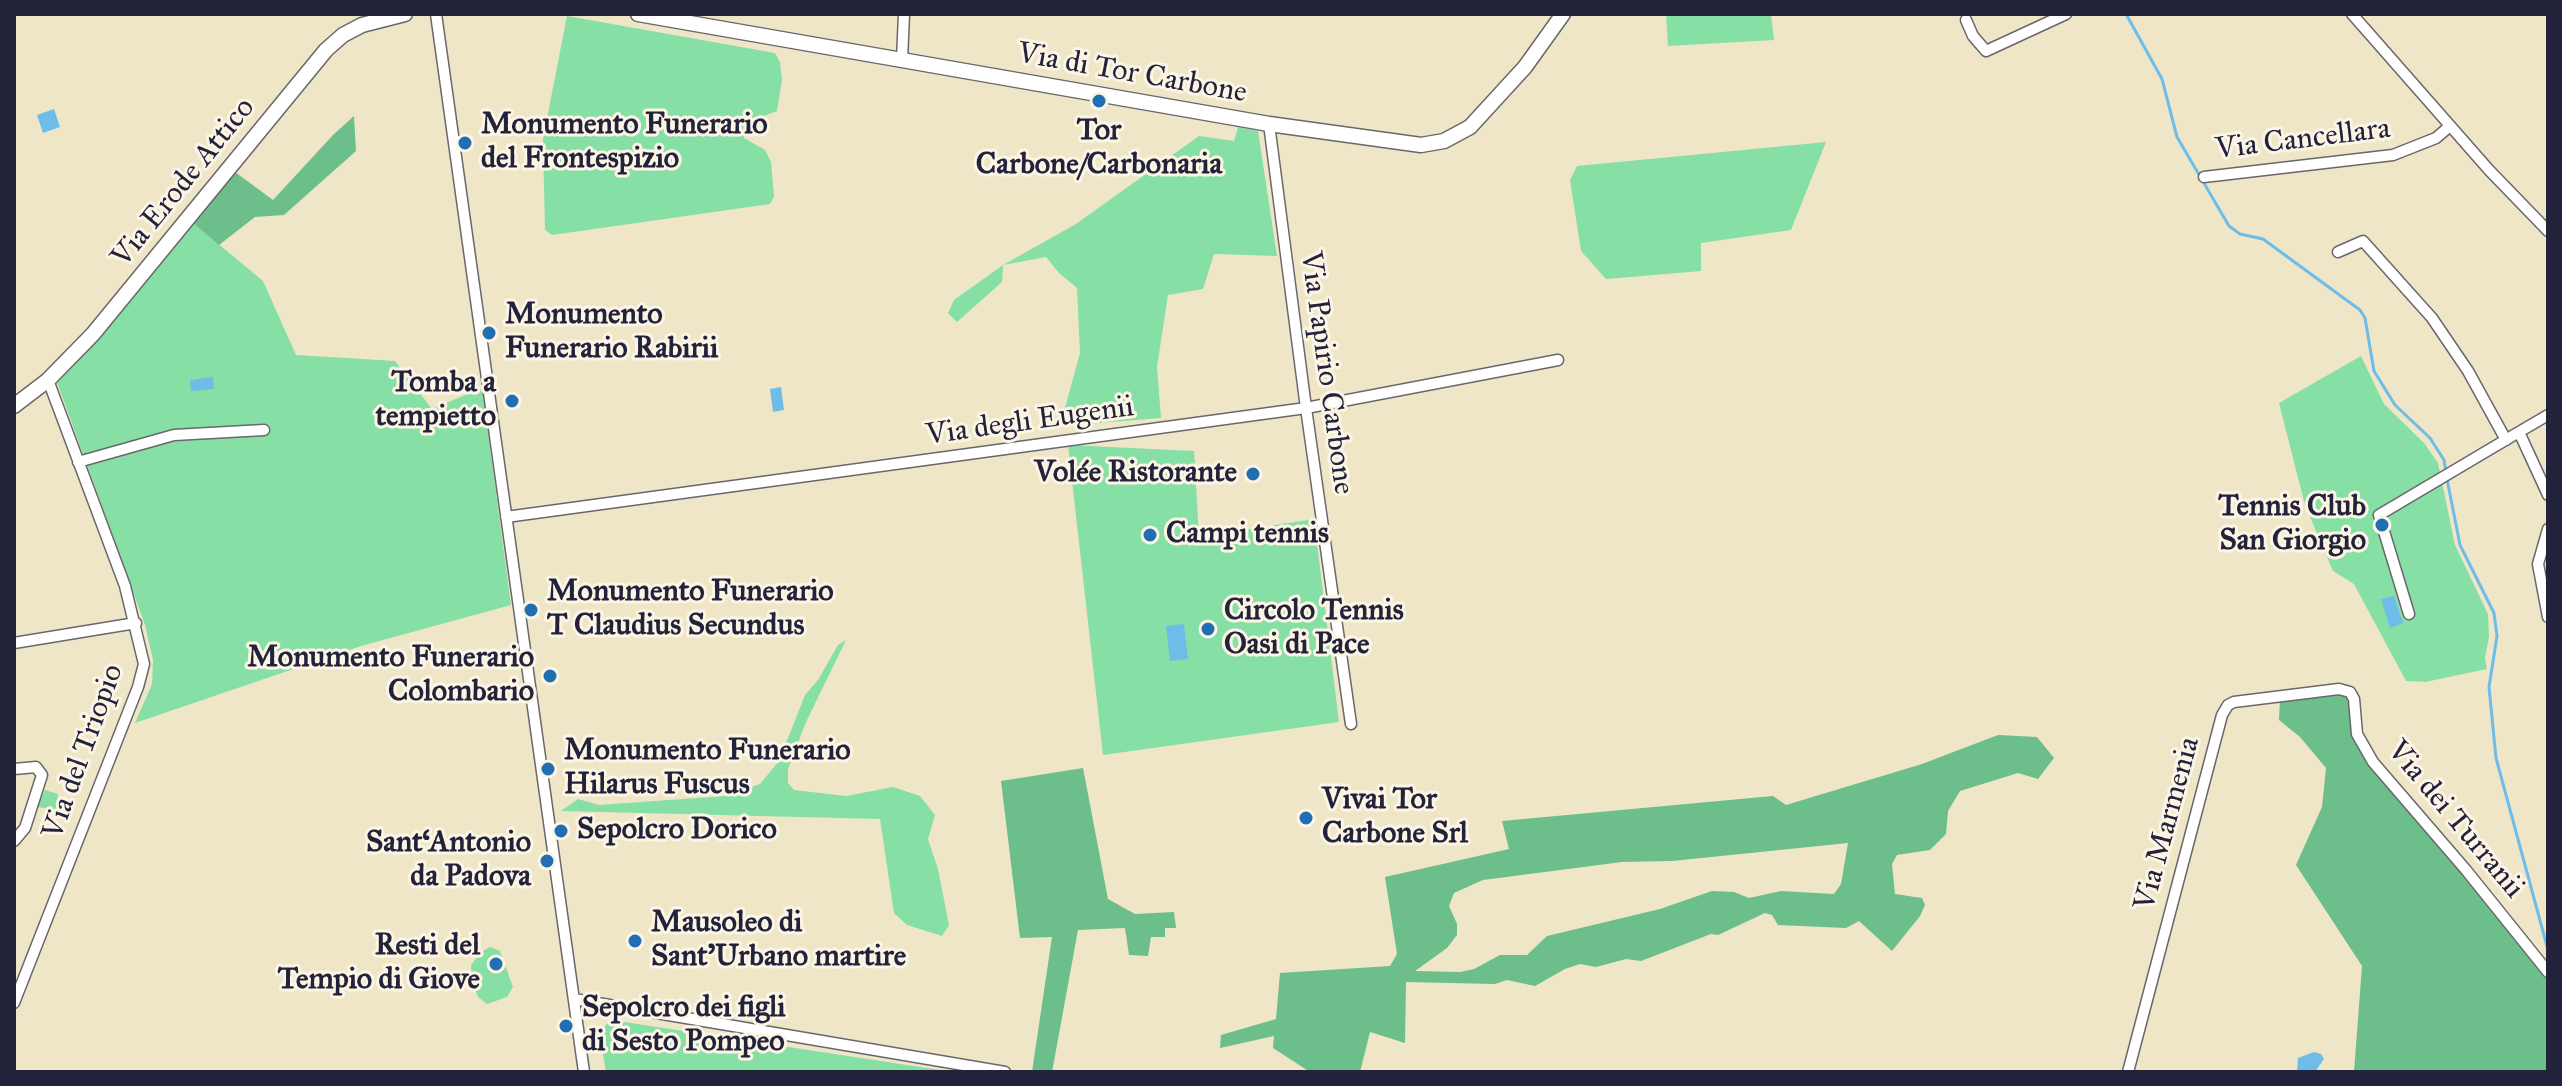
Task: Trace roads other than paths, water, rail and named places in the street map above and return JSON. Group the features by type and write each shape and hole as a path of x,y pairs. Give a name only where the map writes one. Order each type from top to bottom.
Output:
{"main road":[{"name":"Via Erode Attico","path":"14,406 48,380 93,334 326,50 343,35 362,25 405,14"},
{"name":"Via di Tor Carbone","path":"638,14 1269,124 1426,145 1444,141 1465,130 1538,50 1563,14"}],"street":[{"path":"436,14 584,1072"},
{"path":"902,60 904,14"},
{"path":"1966,20 1973,36 1986,51 2066,14"},
{"path":"2352,14 2548,231"},
{"name":"Via Papirio Carbone","path":"1269,124 1351,724"},
{"name":"Via Cancellara","path":"2204,177 2393,155 2436,138 2450,126"},
{"path":"2338,252 2363,241 2432,318 2468,371 2506,440"},
{"name":"Via degli Eugenii","path":"506,517 1306,408 1558,360"},
{"name":"Via del Triopio","path":"14,1003 138,687 144,664 125,586 48,380"},
{"path":"2409,614 2379,515 2548,415"},
{"path":"78,462 174,435 264,430"},
{"path":"2519,432 2548,495"},
{"path":"2548,529 2538,564 2548,617"},
{"path":"14,643 136,623"},
{"name":"Via dei Turranii","path":"2345,690 2354,699 2357,734 2373,762 2474,879 2548,972"},
{"name":"Via Marmenia","path":"2128,1072 2225,708 2237,701 2345,690"},
{"path":"14,769 36,767 42,775 25,828 14,841"},
{"path":"574,999 1005,1072"}],"water":[{"path":"54,109 60,127 43,133 37,115"},
{"path":"213,377 214,389 191,391 190,380"},
{"path":"781,387 784,410 773,412 770,389"},
{"path":"2394,596 2403,623 2390,628 2381,599"},
{"path":"1184,624 1188,659 1170,661 1166,626"},
{"path":"2314,1052 2324,1059 2315,1072 2297,1072 2298,1058"}],"waterway":[{"path":"2126,14 2162,79 2177,137 2229,226 2240,234 2263,239 2360,310 2365,318 2374,371 2395,405 2430,438 2444,460 2446,472"},
{"path":"2447,479 2460,545 2494,613 2497,636 2489,687 2496,758 2548,950"}],"place":[{"name":"Tor Carbone/Carbonaria","path":"1099,101"},
{"name":"Monumento Funerario del Frontespizio","path":"465,143"},
{"name":"Monumento Funerario Rabirii","path":"489,333"},
{"name":"Tomba a tempietto","path":"512,401"},
{"name":"Volée Ristorante","path":"1253,474"},
{"name":"Tennis Club San Giorgio","path":"2382,525"},
{"name":"Campi tennis","path":"1150,535"},
{"name":"Monumento Funerario T Claudius Secundus","path":"531,610"},
{"name":"Circolo Tennis Oasi di Pace","path":"1208,629"},
{"name":"Monumento Funerario Colombario","path":"550,676"},
{"name":"Monumento Funerario Hilarus Fuscus","path":"548,769"},
{"name":"Vivai Tor Carbone Srl","path":"1306,818"},
{"name":"Sepolcro Dorico","path":"561,831"},
{"name":"Sant‘Antonio da Padova","path":"547,861"},
{"name":"Mausoleo di Sant'Urbano martire","path":"635,941"},
{"name":"Resti del Tempio di Giove","path":"496,964"},
{"name":"Sepolcro dei figli di Sesto Pompeo","path":"566,1026"}]}
